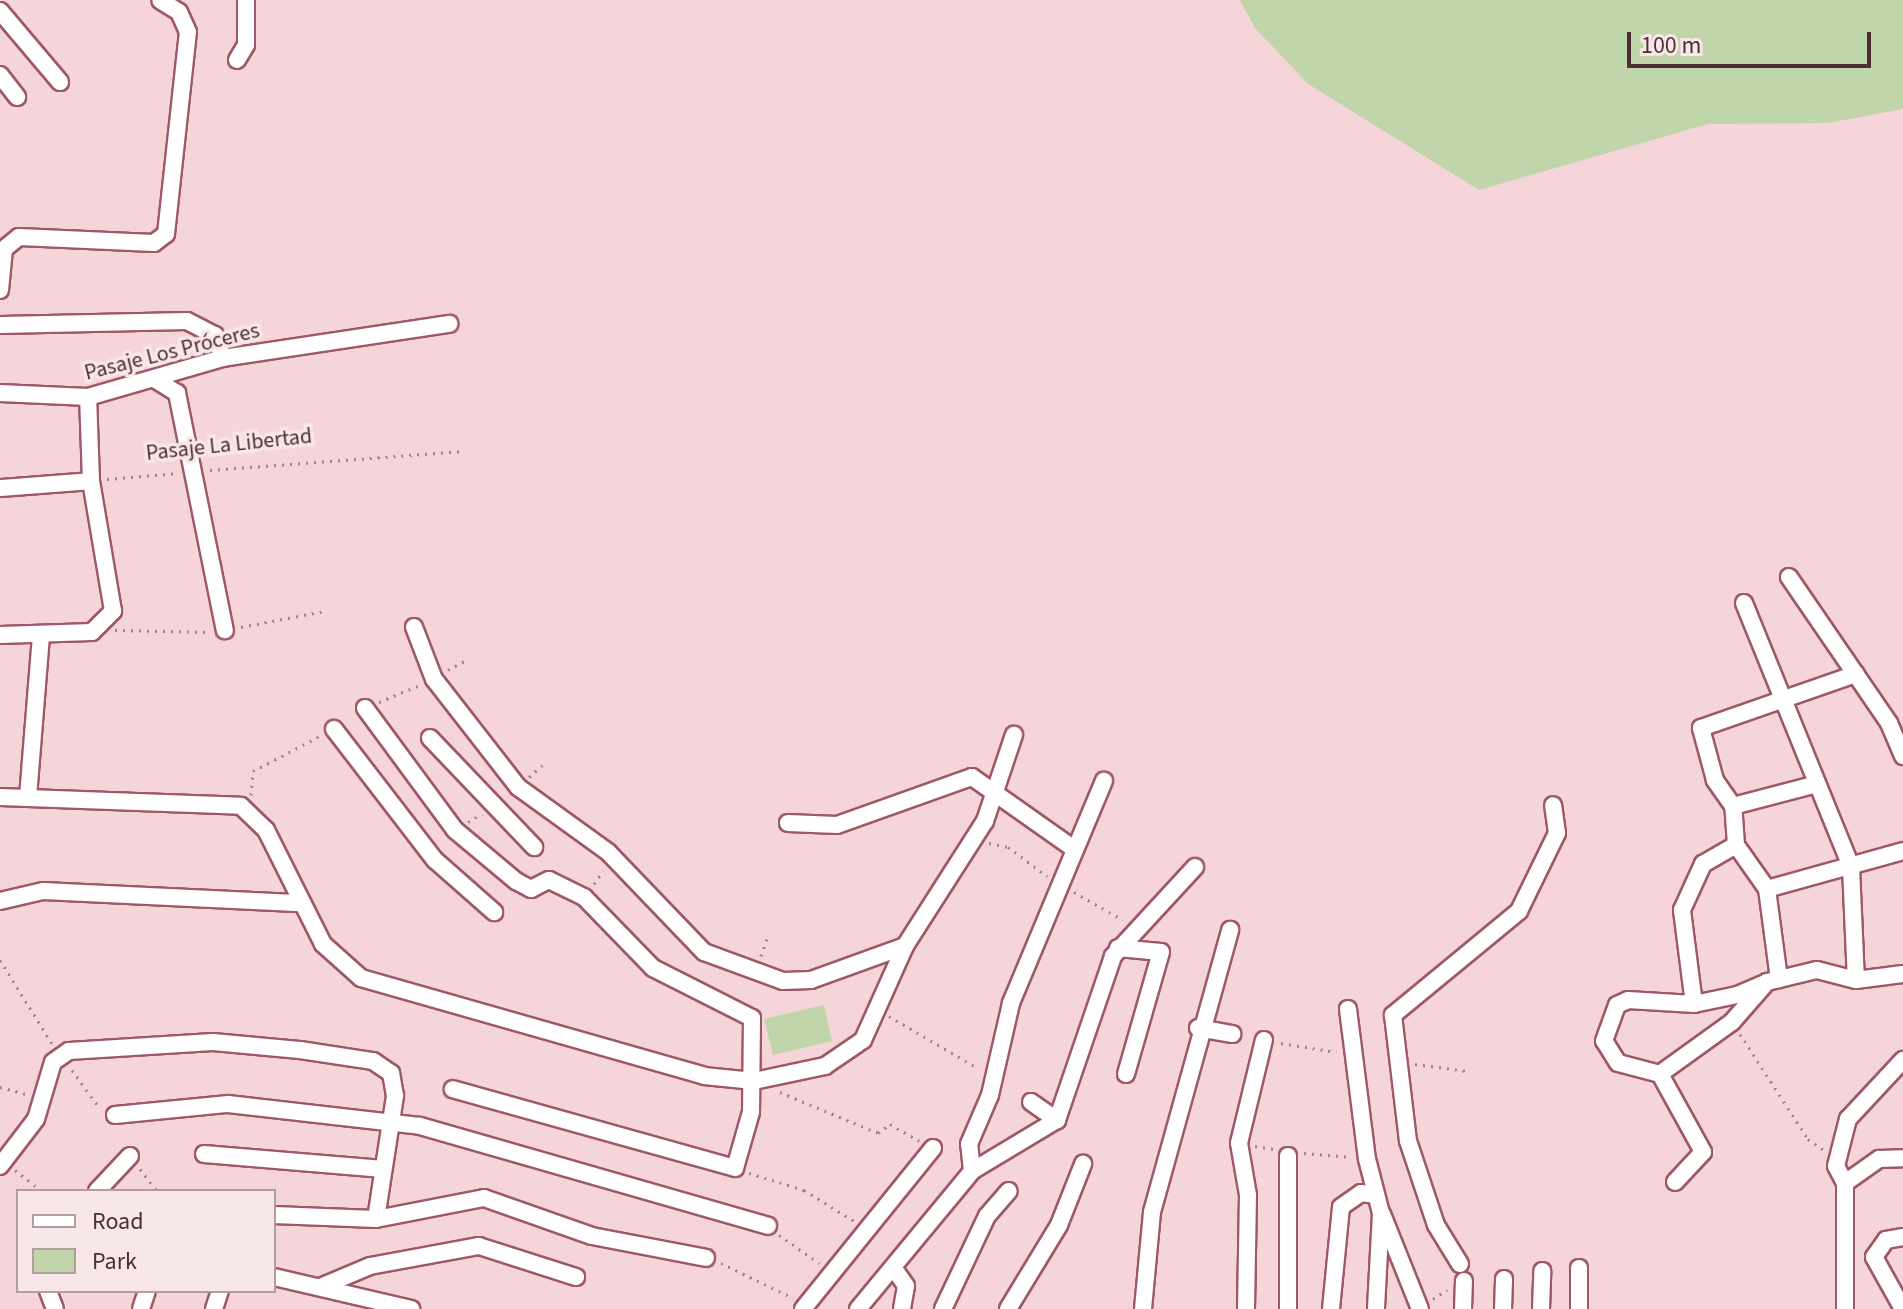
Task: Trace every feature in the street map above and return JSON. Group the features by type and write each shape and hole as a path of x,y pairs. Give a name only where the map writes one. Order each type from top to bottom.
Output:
{"street":[{"path":"0,290 4,249 19,237 154,243 166,234 188,32 179,12 160,0"},
{"path":"237,60 246,45 246,0"},
{"path":"0,11 60,82"},
{"path":"0,75 17,97"},
{"path":"0,325 187,321 215,335 223,358"},
{"name":"Pasaje Los Próceres","path":"0,393 88,397 156,380 223,358 449,324"},
{"path":"156,380 177,393 225,630"},
{"path":"0,635 92,632 106,623 113,611 91,481 88,397"},
{"path":"0,488 91,481"},
{"path":"1789,577 1856,674 1896,725 1903,756"},
{"path":"1744,603 1851,867 1856,980"},
{"path":"414,627 434,679 518,787 613,858 686,939 756,974 811,980 905,946"},
{"path":"28,797 41,635"},
{"path":"1660,1074 1732,1022 1773,981 1767,889 1736,845 1733,806 1715,780 1701,728 1856,674"},
{"path":"365,708 455,830 531,889 549,880 584,897 653,968 751,1017 754,1081 735,1168 453,1089"},
{"path":"334,729 435,860 494,912"},
{"path":"0,797 226,802 256,816 323,944 361,978 704,1076 754,1081 848,1056 879,1010 905,946 985,821 991,790 1014,735"},
{"path":"430,738 534,847"},
{"path":"788,823 837,825 966,776 991,790 1074,849"},
{"path":"972,1171 969,1144 994,1078 1011,1003 1104,781"},
{"path":"1733,806 1817,784"},
{"path":"1463,1309 1462,1272 1447,1250 1408,1141 1393,1015 1519,911 1557,833 1553,805"},
{"path":"1694,1004 1680,917 1703,864 1736,845"},
{"path":"1767,889 1903,851"},
{"path":"858,1309 895,1270 972,1171 1057,1120 1118,948 1195,867"},
{"path":"0,901 43,891 301,903"},
{"path":"1143,1309 1152,1212 1198,1028 1230,930"},
{"path":"1118,948 1161,952 1126,1074"},
{"path":"1675,1182 1703,1152 1660,1074 1618,1063 1604,1041 1606,1029 1628,1000 1694,1004 1817,970 1856,980 1903,974"},
{"path":"1348,1009 1367,1159 1381,1213 1420,1309"},
{"path":"1198,1028 1232,1034"},
{"path":"1246,1309 1248,1184 1239,1143 1264,1040"},
{"path":"0,1165 45,1099 60,1055 213,1042 373,1061 395,1083 376,1219"},
{"path":"1845,1309 1845,1183 1836,1166 1848,1119 1903,1060"},
{"path":"1031,1102 1057,1120"},
{"path":"115,1115 228,1104 455,1134 595,1182 768,1226"},
{"path":"804,1308 835,1275 933,1148"},
{"path":"204,1154 383,1169"},
{"path":"99,1189 130,1156"},
{"path":"1288,1156 1288,1309"},
{"path":"1845,1183 1879,1159 1903,1158"},
{"path":"1008,1309 1059,1225 1083,1164"},
{"path":"943,1309 987,1216 1009,1191"},
{"path":"1331,1309 1341,1207 1361,1193 1376,1195"},
{"path":"276,1215 376,1219 484,1198 592,1236 706,1258"},
{"path":"1376,1309 1381,1213"},
{"path":"1903,1237 1886,1240 1874,1257 1903,1309"},
{"path":"320,1287 370,1266 479,1246 576,1277"},
{"path":"1579,1268 1579,1309"},
{"path":"895,1270 906,1286 902,1309"},
{"path":"1541,1309 1542,1271"},
{"path":"276,1277 411,1309"},
{"path":"1503,1309 1504,1279"}],"path":[{"name":"Pasaje La Libertad","path":"91,481 463,451"},
{"path":"365,708 434,679 466,660"},
{"path":"253,771 334,729"},
{"path":"584,897 613,858"},
{"path":"0,960 60,1055"},
{"path":"879,1010 994,1078"},
{"path":"1732,1022 1808,1139 1836,1166"},
{"path":"754,1081 878,1133 890,1124 933,1148"},
{"path":"0,1087 45,1099"},
{"path":"1239,1143 1288,1156 1367,1159"},
{"path":"0,1165 39,1189"},
{"path":"735,1168 804,1190 867,1230"},
{"path":"768,1226 835,1275"},
{"path":"706,1258 804,1308"},
{"path":"1420,1309 1462,1272"}],"green space":[{"path":"1240,0 1903,0 1903,109 1828,123 1708,124 1479,190 1308,84 1255,28"},
{"path":"824,1005 832,1041 773,1055 764,1019"}]}
